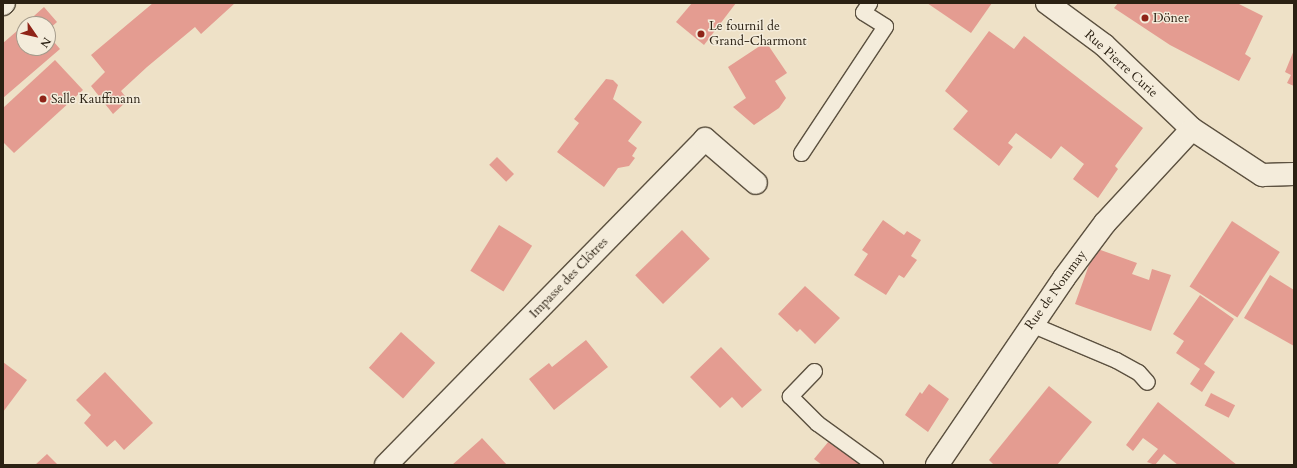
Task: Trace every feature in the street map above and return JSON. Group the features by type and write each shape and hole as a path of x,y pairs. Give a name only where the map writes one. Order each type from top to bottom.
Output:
{"street":[{"name":"Rue Pierre Curie","path":"1047,3 1104,45 1192,129 1262,175 1294,174"},
{"name":"Rue de Nommay","path":"937,465 1031,324 1106,223 1192,129"},
{"name":"Impasse des Clôtres","path":"386,465 705,139 756,183"}],"lane":[{"path":"800,153 885,26 863,12 869,3"},
{"path":"1031,324 1116,360 1138,372 1147,382"},
{"path":"814,370 790,396 817,423 875,465"}],"building":[{"path":"153,3 235,3 201,34 195,27 147,67 121,91 128,100 113,114 91,86 105,72 91,55"},
{"name":"Le fournil de Grand-Charmont","path":"692,3 736,3 704,45 676,22"},
{"path":"927,3 992,3 971,33"},
{"path":"1118,3 1237,3 1263,16 1245,54 1251,58 1239,81 1170,45 1114,8"},
{"path":"44,7 52,16 34,16"},
{"path":"989,31 1014,49 1024,36 1143,128 1115,166 1118,169 1098,198 1073,179 1084,164 1061,146 1051,159 1016,133 1008,143 1013,147 999,166 953,129 968,111 945,91"},
{"path":"16,32 16,56 52,56 3,98 3,43"},
{"path":"766,42 787,73 775,81 786,98 779,108 754,125 733,107 746,98 728,67"},
{"path":"56,44 60,49 56,52"},
{"path":"1294,50 1294,86 1287,83 1291,75 1285,72"},
{"name":"Salle Kauffmann","path":"55,60 83,90 14,153 3,142 3,108"},
{"path":"606,79 613,80 618,85 613,99 642,122 628,141 637,148 632,156 635,158 629,166 618,168 604,187 557,152 579,123 574,119"},
{"path":"497,157 514,174 506,182 489,165"},
{"path":"883,220 904,235 907,231 921,240 911,256 917,260 904,278 899,275 886,295 854,275 868,254 862,250"},
{"path":"1232,221 1280,252 1237,317 1190,286"},
{"path":"499,225 532,246 503,291 470,271"},
{"path":"682,230 710,259 663,304 635,275"},
{"path":"1095,248 1137,263 1132,274 1149,280 1152,269 1171,275 1151,331 1075,304"},
{"path":"1270,275 1294,290 1294,346 1244,318"},
{"path":"805,286 840,318 815,344 800,329 797,332 778,314"},
{"path":"1200,295 1234,319 1204,364 1215,372 1202,392 1190,384 1200,369 1176,353 1184,341 1173,334"},
{"path":"401,332 435,363 403,398 369,368"},
{"path":"586,340 608,367 554,410 529,379 549,363 552,367"},
{"path":"721,347 762,390 742,408 732,397 720,408 690,377"},
{"path":"3,362 27,380 3,412"},
{"path":"105,372 153,423 124,450 115,440 107,447 84,423 91,415 76,400"},
{"path":"929,384 949,399 928,432 905,415 920,392 922,394"},
{"path":"1049,386 1092,422 1057,465 994,465 989,460"},
{"path":"1211,393 1235,405 1229,418 1205,405"},
{"path":"1158,402 1237,465 1178,465 1164,454 1155,465 1147,462 1158,449 1143,438 1133,451 1126,445"},
{"path":"482,438 507,465 452,465 479,441"},
{"path":"829,441 861,465 822,465 814,459"},
{"path":"47,454 58,465 35,465"}],"place":[{"name":"Döner","path":"1145,18"},
{"name":"Le fournil de Grand-Charmont","path":"701,34"},
{"name":"Salle Kauffmann","path":"43,99"}]}
